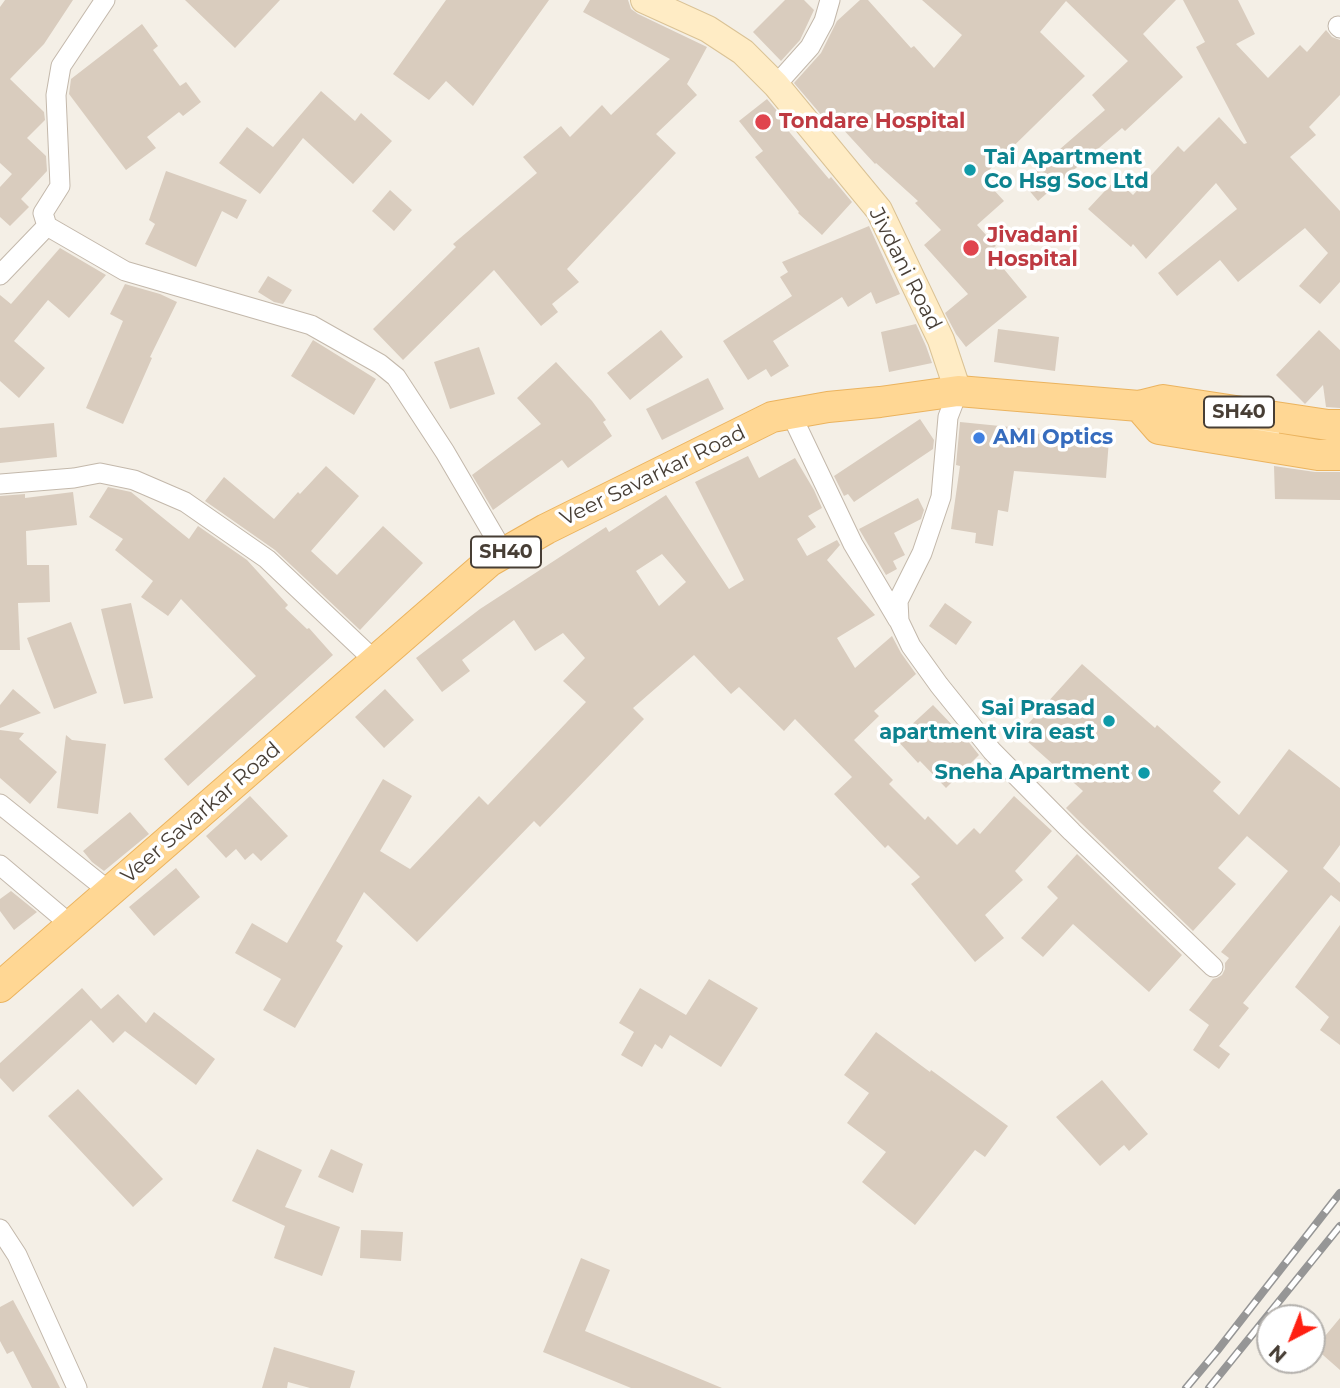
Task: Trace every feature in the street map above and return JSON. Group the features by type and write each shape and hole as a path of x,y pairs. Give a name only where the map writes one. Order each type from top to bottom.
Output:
{"main road":[{"name":"Jivdani Road","path":"644,0 708,29 743,52 776,85 879,210 941,340 958,391"},
{"name":"Veer Savarkar Road","path":"0,987 491,561 546,529 772,417 828,407 958,391 1139,406 1163,400 1340,425"},
{"path":"1139,406 1180,417 1340,442"},
{"path":"1139,406 1159,429 1318,455 1340,455"}],"street":[{"path":"105,0 61,66 56,96 60,187 43,213 47,226 125,271 311,325 380,364 396,377 445,452 504,553"},
{"path":"776,85 810,47 824,21 830,0"},
{"path":"0,275 47,226"},
{"path":"899,621 898,601 922,554 941,497 948,417 958,391"},
{"path":"791,414 853,544 925,666 992,751 1213,967"},
{"path":"0,484 74,478 100,473 134,480 185,502 267,559 375,661"},
{"path":"0,804 110,892"},
{"path":"0,865 71,925"},
{"path":"0,1230 17,1255 77,1388"}],"building":[{"path":"5,0 73,0 44,44 10,79 44,112 45,120 27,138 46,156 47,171 21,199 29,207 10,226 0,217 0,187 12,174 0,163 0,7"},
{"path":"185,0 280,0 235,48"},
{"path":"446,0 549,0 473,106 446,81 429,100 393,74"},
{"path":"590,0 628,0 631,9 638,14 707,47 687,84 697,95 656,134 676,153 567,269 579,282 552,304 558,312 541,326 494,270 403,360 373,329 456,247 453,244 537,173 523,157 561,126 570,137 602,105 611,115 670,59 583,12"},
{"path":"785,0 804,0 814,10 800,40 781,61 753,32"},
{"path":"860,0 868,0 911,48 914,46 934,68 962,35 922,0 1176,0 1143,34 1183,77 1125,131 1122,128 1038,201 1022,182 1105,110 1092,95 1128,61 1066,1 1040,32 1085,76 982,177 1004,201 977,225 996,246 989,251 1027,297 966,347 945,313 968,294 924,245 941,230 915,203 918,201 875,164 840,126 835,131 794,83 821,53 837,21"},
{"path":"1183,0 1238,0 1255,34 1236,44 1268,78 1300,45 1307,52 1326,30 1332,37 1340,40 1340,95 1309,127 1316,135 1290,157 1340,211 1340,282 1320,304 1299,286 1328,253 1305,228 1238,282 1220,260 1177,296 1158,273 1237,209 1216,183 1146,259 1133,244 1131,247 1088,209 1116,179 1133,195 1178,146 1184,152 1219,117 1244,144 1247,143 1196,47 1205,42"},
{"path":"142,24 158,46 153,50 180,86 186,82 201,102 183,116 179,112 147,137 156,148 126,170 69,94 71,79"},
{"path":"321,91 355,121 361,113 392,141 353,184 303,138 260,194 219,163 247,127 273,147"},
{"path":"767,99 783,118 780,121 852,202 822,235 798,213 755,157 763,151 739,121"},
{"path":"166,171 247,200 237,219 222,211 196,267 145,244 155,224 149,220"},
{"path":"390,190 412,210 394,231 372,211"},
{"path":"869,226 900,294 876,304 871,292 848,307 842,297 773,341 789,366 771,377 766,369 748,380 723,341 792,296 780,277 788,272 782,262"},
{"path":"60,248 106,275 69,318 48,300 14,341 45,368 19,398 0,381 0,295 11,304"},
{"path":"268,276 292,290 283,304 258,292"},
{"path":"125,284 177,302 150,357 152,358 123,424 86,408 123,321 110,314"},
{"path":"916,324 932,363 889,372 881,332"},
{"path":"998,329 1059,337 1055,371 994,362"},
{"path":"661,330 683,357 630,400 607,373"},
{"path":"1319,330 1340,350 1340,408 1326,407 1323,385 1305,404 1276,375"},
{"path":"313,340 376,379 354,415 291,376"},
{"path":"479,347 495,394 450,409 434,362"},
{"path":"556,362 592,401 606,420 603,422 612,436 568,468 562,460 493,510 472,475 541,424 517,398"},
{"path":"708,378 724,409 662,440 646,409"},
{"path":"920,419 934,440 933,449 854,502 848,494 844,496 834,476"},
{"path":"960,422 1020,428 1020,432 1109,440 1106,478 1014,471 1008,512 998,510 993,546 975,543 976,533 951,529 960,466 956,465"},
{"path":"54,423 57,457 0,463 0,428"},
{"path":"748,456 759,478 795,458 822,508 808,516 816,527 797,539 807,556 837,540 840,545 827,560 875,615 837,638 855,668 892,636 916,674 874,711 879,716 854,740 893,780 889,784 925,820 928,816 957,845 974,828 980,834 1014,796 1052,831 1015,871 1023,880 985,915 1004,938 975,962 911,884 920,877 888,845 885,848 834,794 852,777 795,719 784,731 739,687 731,694 694,655 633,708 644,719 540,827 534,821 417,942 364,892 336,941 343,946 295,1028 263,1010 281,979 235,953 252,923 287,943 383,779 412,796 380,851 410,869 479,796 488,805 586,702 563,681 585,658 563,633 535,651 514,620 462,660 470,671 442,692 416,658 480,609 606,527 609,532 666,495 729,589 744,580 695,482","holes":["662,554 686,582 659,606 636,571"]},
{"path":"326,466 359,496 311,551 337,575 383,526 423,563 360,630 275,550 205,501 224,477 274,519"},
{"path":"1274,466 1315,472 1340,472 1340,500 1275,499"},
{"path":"108,487 131,492 189,539 198,526 247,560 288,605 285,608 309,628 333,655 188,786 164,759 256,676 181,599 168,616 141,597 153,581 115,550 123,539 89,517"},
{"path":"73,492 77,525 26,531 27,565 49,565 50,602 18,603 20,650 0,650 0,496 25,494 25,498"},
{"path":"918,498 924,510 921,519 894,533 905,555 893,561 897,569 886,575 859,529"},
{"path":"131,603 153,698 124,704 101,609"},
{"path":"945,603 972,622 956,645 929,626"},
{"path":"71,622 97,693 54,709 27,638"},
{"path":"1082,664 1221,782 1213,791 1239,815 1289,749 1340,788 1340,845 1323,868 1340,883 1340,902 1331,895 1243,1003 1249,1008 1219,1046 1230,1054 1219,1069 1193,1050 1209,1025 1189,1010 1213,979 1222,975 1229,958 1221,952 1288,871 1247,836 1218,868 1236,884 1193,931 1066,808 1083,791 1019,734"},
{"path":"13,689 41,713 0,728 0,705"},
{"path":"385,689 414,720 384,748 355,717"},
{"path":"933,705 960,731 979,755 946,788 896,739"},
{"path":"0,730 24,733 19,739 57,772 30,804 0,778"},
{"path":"66,735 72,740 106,744 98,814 57,808"},
{"path":"250,796 288,836 261,861 253,853 245,860 236,849 226,858 206,836"},
{"path":"130,812 149,834 104,871 83,851"},
{"path":"1077,854 1182,955 1149,992 1073,924 1043,957 1021,938 1058,898 1047,887"},
{"path":"176,868 200,897 154,936 129,907"},
{"path":"11,891 37,912 14,930 0,911 0,899"},
{"path":"1340,925 1340,1045 1320,1030 1329,1017 1295,987"},
{"path":"709,979 758,1008 721,1067 670,1035 662,1049 655,1044 642,1067 621,1055 634,1032 619,1023 640,988 686,1015"},
{"path":"82,988 101,1009 118,994 146,1023 154,1012 215,1059 196,1085 125,1031 113,1043 91,1020 13,1092 0,1078 0,1063"},
{"path":"876,1032 1008,1126 985,1157 975,1150 915,1225 862,1182 886,1152 847,1123 869,1093 844,1075"},
{"path":"1102,1080 1148,1134 1129,1151 1124,1145 1100,1166 1056,1117"},
{"path":"78,1089 163,1179 133,1207 48,1116"},
{"path":"257,1149 302,1170 285,1207 340,1227 322,1276 274,1258 285,1226 232,1201"},
{"path":"331,1149 363,1164 353,1193 318,1177"},
{"path":"361,1230 403,1232 401,1261 360,1258"},
{"path":"581,1258 610,1270 585,1331 722,1388 631,1388 543,1352"},
{"path":"13,1300 60,1388 32,1388 13,1351 7,1354 0,1341 0,1307"},
{"path":"1340,1318 1340,1370 1326,1358 1326,1335"},
{"path":"274,1347 355,1371 350,1388 310,1388 288,1382 287,1388 262,1388"}],"railway":[{"path":"1186,1388 1340,1193"},
{"path":"1209,1388 1340,1226"}],"place":[{"name":"Tondare Hospital","path":"763,122"},
{"name":"Tai Apartment Co Hsg Soc Ltd","path":"970,170"},
{"name":"Jivadani Hospital","path":"971,248"},
{"name":"AMI Optics","path":"979,438"},
{"name":"Sai Prasad apartment vira east","path":"1109,721"},
{"name":"Sneha Apartment","path":"1144,773"}]}
